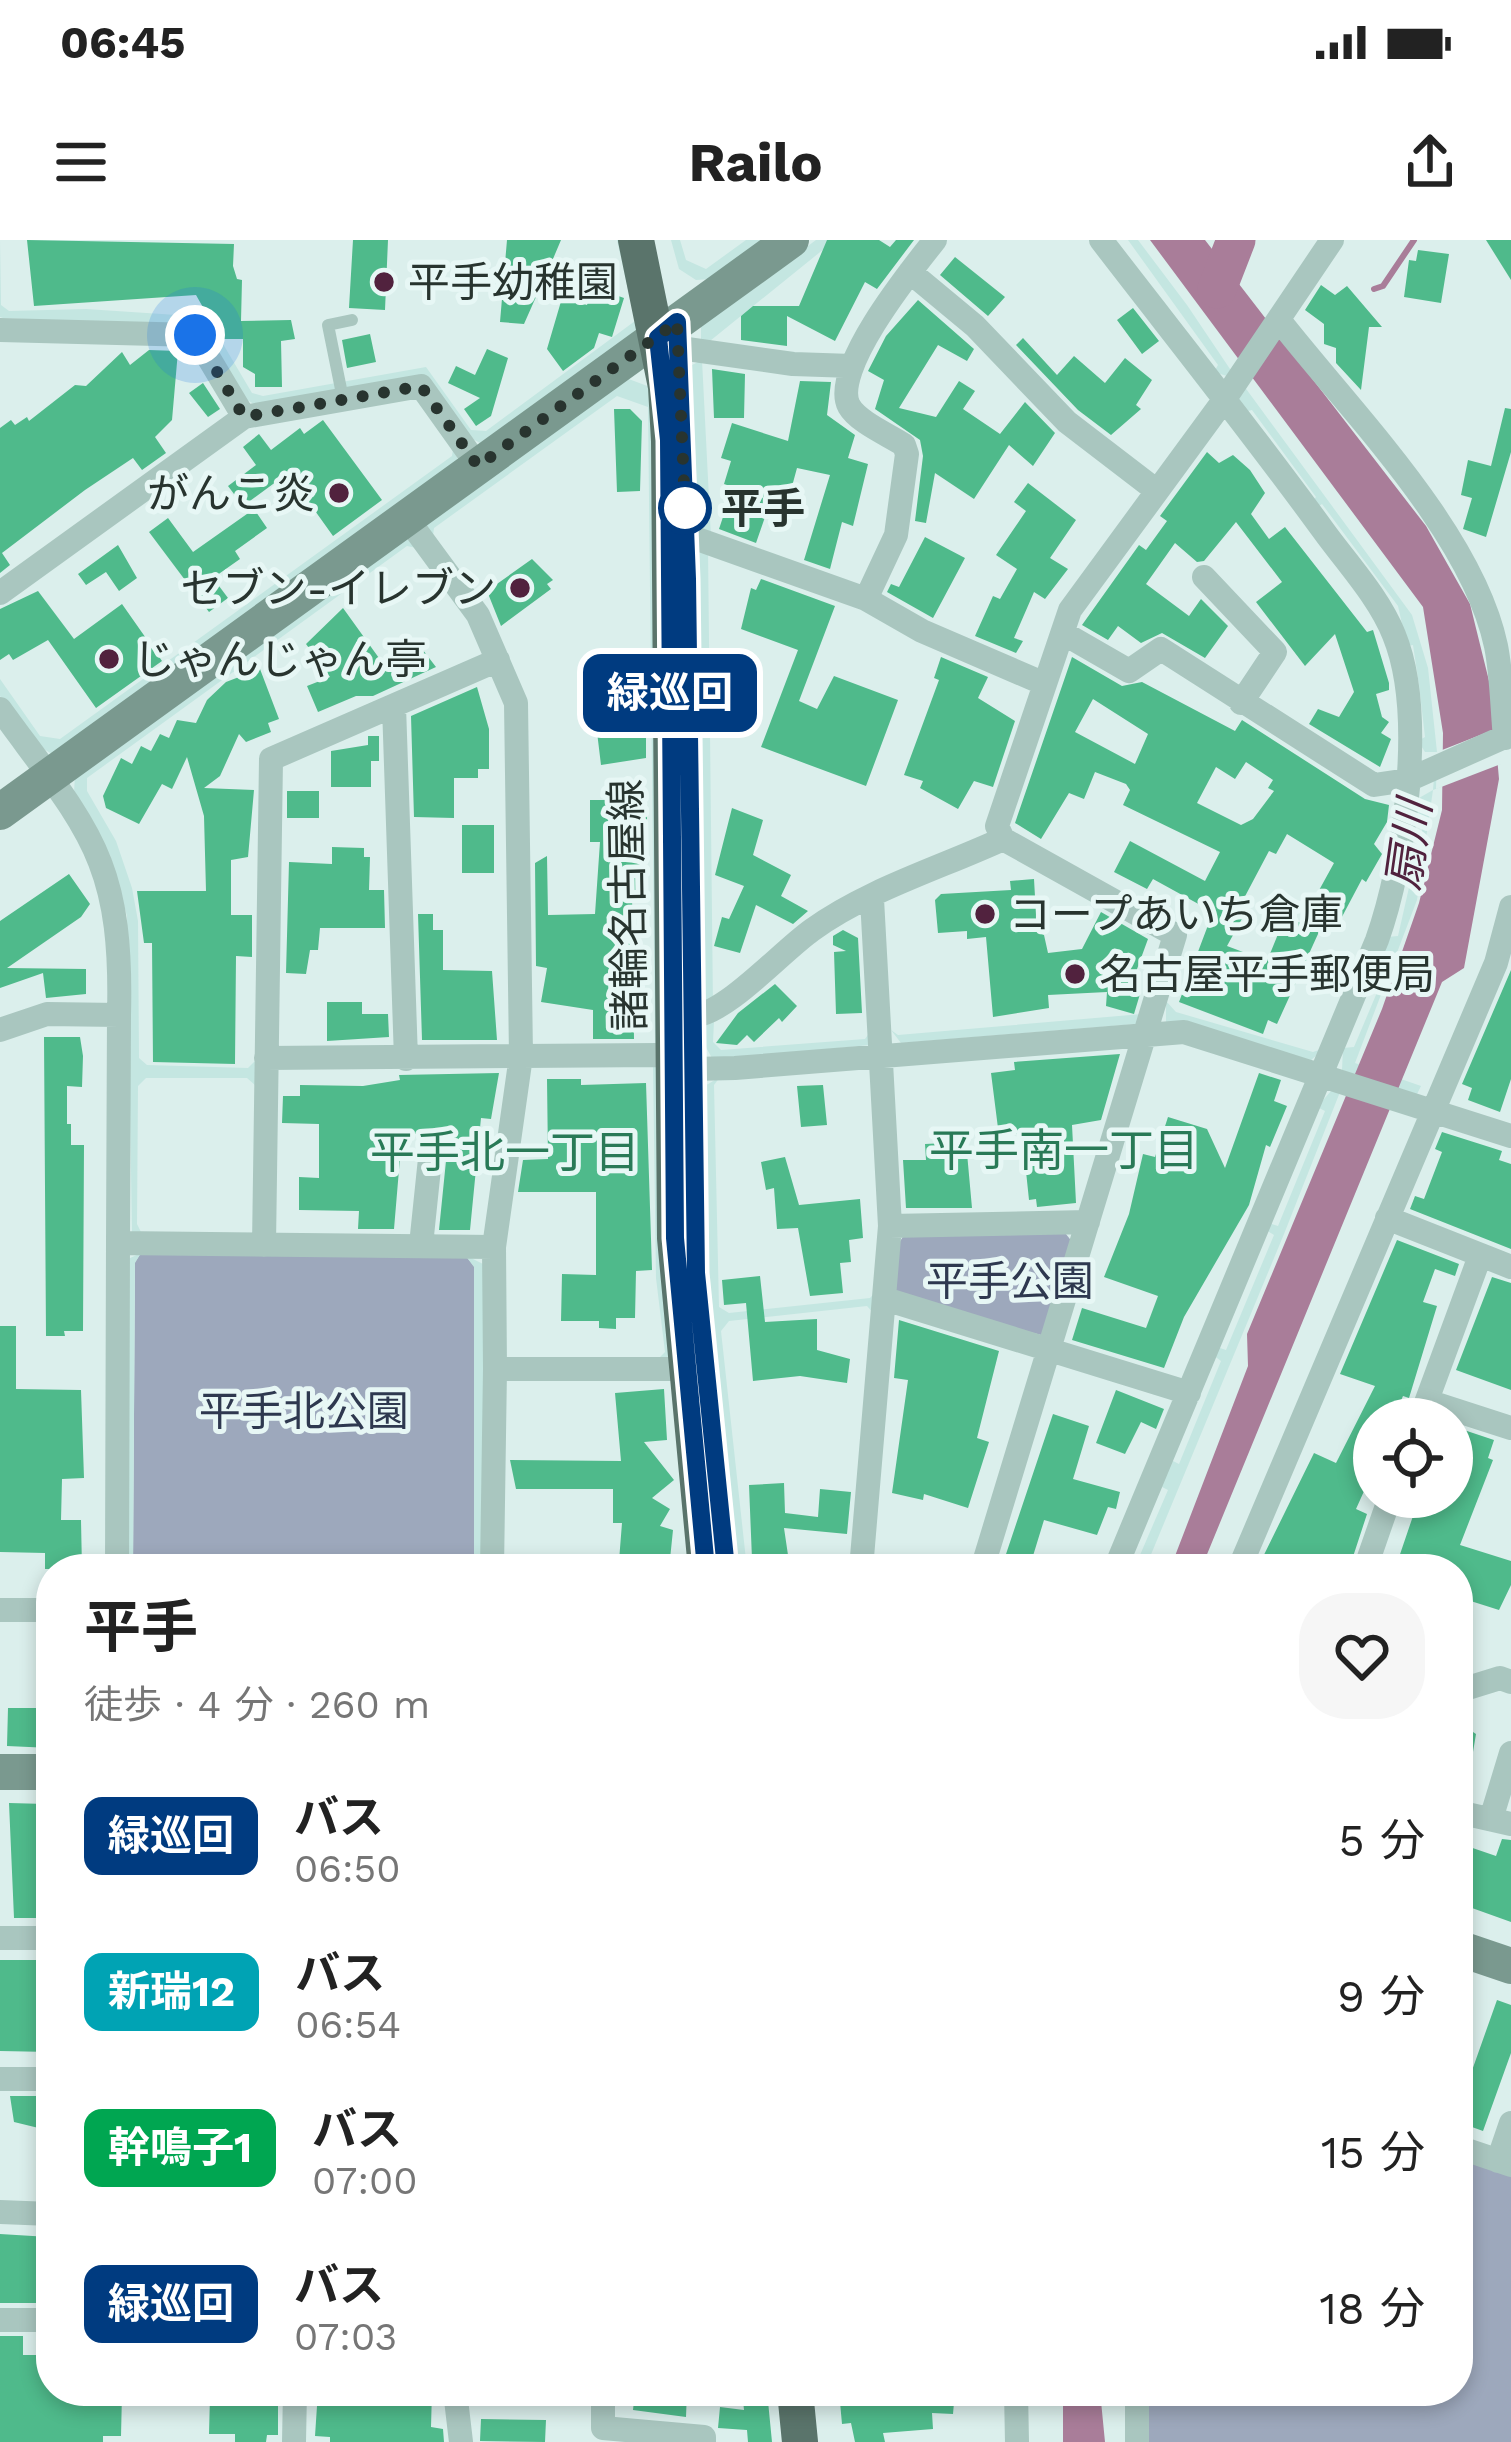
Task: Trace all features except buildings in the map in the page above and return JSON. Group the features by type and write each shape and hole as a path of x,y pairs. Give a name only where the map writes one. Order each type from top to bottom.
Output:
{"main road":[{"name":"諸輪名古屋線","path":"636,240 672,336 669,854 696,1273 724,1554"},
{"name":"諸輪名古屋線","path":"659,240 672,336 686,536 694,1016 684,1063 675,1238 704,1554"},
{"path":"796,2406 800,2442"},
{"path":"818,2406 822,2442"}],"street":[{"path":"0,812 478,466 672,336 791,240"},
{"path":"866,599 896,535 907,454 904,446 847,404 852,366 935,240"},
{"path":"1101,240 1231,390 1393,631 1406,684 1408,780 1400,864 1335,1079 1121,1554"},
{"path":"987,1554 1175,934 1003,839 997,826 1063,633 1085,585 1231,390 1332,240"},
{"path":"910,272 975,326 1067,422 1156,491"},
{"path":"1063,633 1130,671 1161,649 1374,785 1408,780 1505,738 1496,647 1468,576 1426,508 1278,321"},
{"path":"0,330 195,335 244,417"},
{"path":"672,336 793,364 852,366"},
{"path":"0,593 244,417 421,386 478,466"},
{"path":"406,517 478,615 516,703 521,1056 494,1246 492,1554"},
{"path":"686,536 866,599 922,631 1045,684"},
{"path":"1204,577 1275,652 1241,703"},
{"path":"264,1245 271,760 498,660"},
{"path":"394,706 406,1059"},
{"path":"0,709 94,842 110,882 120,950 117,1554"},
{"path":"694,1016 712,1014 816,927 853,903 1003,839"},
{"path":"862,1554 890,1226 872,898"},
{"path":"1245,1554 1387,1218 1428,1108 1504,965 1511,907"},
{"path":"0,1030 47,1014 118,1015"},
{"path":"266,1058 521,1056 684,1063 1184,1032 1511,1136"},
{"path":"422,1245 431,1149"},
{"path":"1387,1218 1511,1267"},
{"path":"890,1226 1088,1222"},
{"path":"118,1243 494,1246"},
{"path":"1428,1398 1480,1256"},
{"path":"885,1299 1190,1394"},
{"path":"495,1369 685,1369"},
{"path":"1473,1420 1511,1428"},
{"path":"1370,1554 1383,1518"},
{"path":"0,1610 36,1610"},
{"path":"1473,1686 1500,1678 1511,1682"},
{"path":"1501,1821 1511,1753"},
{"path":"0,1772 36,1772"},
{"path":"0,1938 36,1938"},
{"path":"1473,1953 1511,1966"},
{"path":"0,2079 36,2079"},
{"path":"1473,2152 1504,2163 1511,2123"},
{"path":"0,2212 36,2213"},
{"path":"0,2320 36,2320"},
{"path":"295,2406 295,2442"},
{"path":"456,2406 460,2442"},
{"path":"1016,2406 1017,2442"},
{"path":"1137,2406 1137,2442"},
{"path":"601,2435 704,2437 704,2442"}],"lane":[{"path":"343,400 328,325 352,320"}],"green space":[{"name":"平手公園","path":"1062,1229 1073,1243 1045,1336 898,1298 892,1273 906,1233"},
{"name":"平手北公園","path":"141,1253 465,1255 474,1266 474,1554 133,1554 135,1262"},
{"path":"1473,2161 1511,2174 1511,2442 1142,2442 1141,2406 1473,2406"}],"shaded area":[{"path":"0,240 1,305 9,311 86,309 207,317 252,393 263,396 426,367 471,430 486,431 635,321 617,240 631,240 641,331 480,443 469,437 424,376 254,404 245,399 201,327 0,317"},
{"path":"671,240 680,240 686,260 706,269 746,240 765,240 710,279 696,280 679,269"},
{"path":"816,240 835,240 705,345 701,342 701,326"},
{"path":"1128,240 1138,240 1187,305 1232,372 1227,376 1214,372 1218,365"},
{"path":"1150,240 1205,240 1426,526 1470,604 1491,689 1499,779 1464,968 1442,982 1207,1554 1176,1554 1248,1366 1247,1334 1382,1009 1419,903 1442,810 1443,733 1423,607"},
{"path":"702,360 711,538 699,530 692,365"},
{"path":"626,378 650,387 667,1034 655,1045 648,407 617,396 434,528 432,543 426,527 428,519"},
{"path":"1244,386 1412,615 1428,668 1437,752 1425,752 1418,741 1425,737 1419,685 1413,645 1407,646 1398,606 1322,504 1316,508 1312,502 1316,497 1252,410 1244,412 1238,396"},
{"path":"454,443 458,461 52,754 34,743 0,696 0,679 40,736 60,739 452,456"},
{"path":"406,538 422,549 407,546 87,778 87,791 116,841 132,888 138,921 139,1058 147,1065 248,1068 257,1059 256,1086 247,1078 146,1078 138,1086 137,1224 142,1234 132,1233 127,916 110,855 74,793 75,775"},
{"path":"698,549 708,549 713,1007 701,998"},
{"path":"1501,764 1433,790 1434,777"},
{"path":"1433,790 1417,900 1355,1063 1421,1086 1416,1096 1342,1070 1343,1048 1354,1047 1392,957 1383,948 1387,937 1398,936 1425,817 1416,812 1419,798"},
{"path":"1166,1001 1176,1012 1313,1052 1325,1048 1310,1061 1166,1022"},
{"path":"1142,1014 1136,1024 901,1043 891,1030 898,1035"},
{"path":"714,1021 713,1042 721,1050 865,1039 872,1029 870,1045 713,1060 701,1038 705,1025"},
{"path":"653,1065 658,1065 670,1360 658,1359 665,1352 656,1278"},
{"path":"720,1077 714,1085 719,1307 729,1313 870,1298 878,1289 876,1316 867,1306 729,1321 721,1331 745,1554 734,1554 704,1269 703,1087"},
{"path":"1331,1091 1340,1092 1151,1554 1140,1554 1168,1490 1160,1486 1171,1460 1179,1464 1221,1361 1213,1355 1217,1347 1226,1350 1274,1235 1266,1230 1268,1223 1278,1226 1325,1111 1317,1107"},
{"path":"141,1253 135,1263 133,1554 125,1554 128,1259"},
{"path":"465,1255 485,1265 483,1554 474,1554 474,1267"},
{"path":"1063,2406 1101,2406 1105,2442 1063,2442"}],"pier":[{"path":"1498,728 1501,764 1436,789 1437,752"}],"waterway":[{"path":"1217,289 1236,240"},
{"path":"1374,289 1383,286 1414,240"}],"bus line":[{"name":"緑巡回","path":"704,1554 675,1238 669,440 658,338 677,322 687,579 696,1273 724,1554"}],"place":[{"name":"平手幼稚園","path":"384,282"},
{"name":"がんこ炎","path":"339,493"},
{"name":"平手","path":"685,508"},
{"name":"セブン-イレブン","path":"520,588"},
{"name":"じゃんじゃん亭","path":"109,659"},
{"name":"コープあいち倉庫","path":"985,914"},
{"name":"名古屋平手郵便局","path":"1075,974"}],"district":[{"name":"平手南一丁目","path":"1064,1150"},
{"name":"平手北一丁目","path":"505,1152"}],"route":[{"path":"195,335 244,417 421,386 478,466 677,322 685,508"}],"water label":[{"name":"扇川","path":"1409,845"}]}
